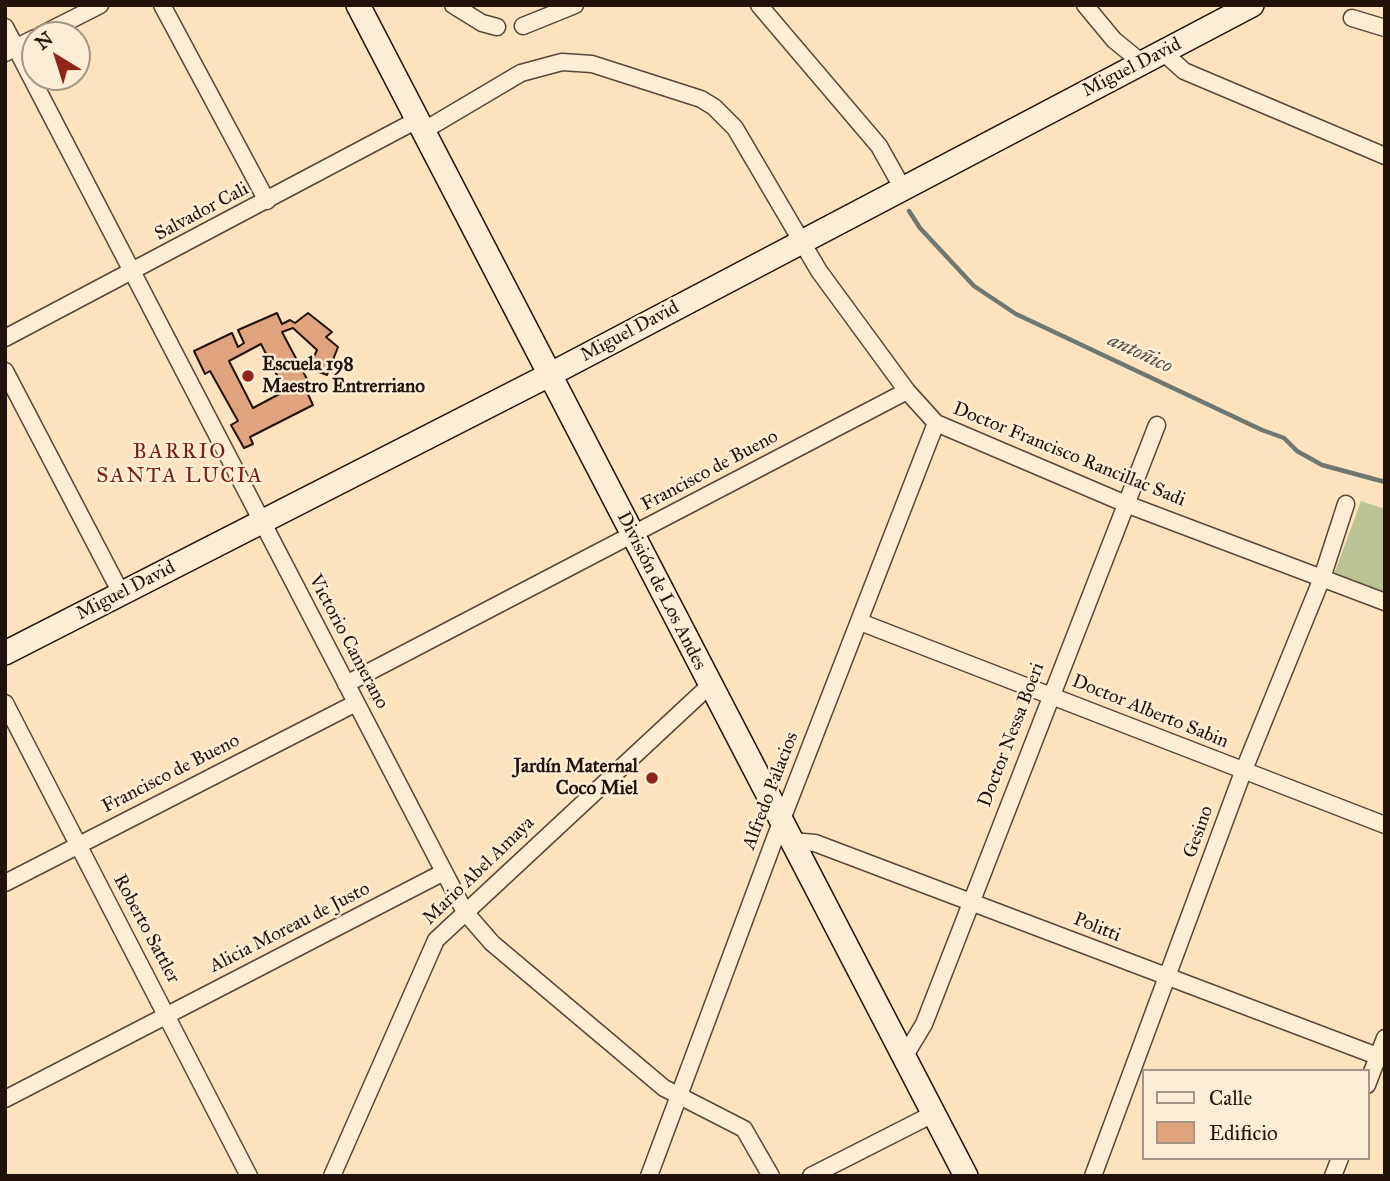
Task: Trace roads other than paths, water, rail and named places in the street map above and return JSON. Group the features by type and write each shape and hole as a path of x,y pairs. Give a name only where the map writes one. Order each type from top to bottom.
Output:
{"street":[{"path":"69,21 100,5"},
{"path":"162,5 267,201"},
{"name":"División de Los Andes","path":"358,5 965,1176"},
{"path":"453,5 482,23 497,27"},
{"path":"523,26 575,5"},
{"path":"759,5 886,156 902,189"},
{"path":"1085,5 1114,40 1141,62"},
{"name":"Miguel David","path":"5,653 551,374 1252,5"},
{"path":"1352,18 1385,28"},
{"name":"Victorio Camerano","path":"5,27 10,51 131,273 465,912 492,943 678,1097 744,1129 771,1176"},
{"path":"1163,52 1184,71 1385,156"},
{"name":"Salvador Cali","path":"5,338 267,201 521,73 562,62"},
{"name":"Doctor Francisco Rancillac Sadi","path":"562,62 592,64 690,94 714,107 735,128 801,242 907,391 936,423 1126,504 1385,602"},
{"path":"5,371 121,593"},
{"name":"Francisco de Bueno","path":"346,684 634,536 907,391"},
{"name":"Alfredo Palacios","path":"649,1176 678,1097 786,832 860,622 936,423"},
{"name":"Doctor Nessa Boeri","path":"904,1057 924,1024 1050,694 1157,425"},
{"name":"Gesino","path":"1093,1176 1243,772 1322,578 1346,504"},
{"name":"Doctor Alberto Sabin","path":"860,622 1385,825"},
{"name":"Mario Abel Amaya","path":"332,1176 436,940 709,686"},
{"name":"Roberto Sattler","path":"5,703 249,1176"},
{"name":"Francisco de Bueno","path":"5,883 356,703"},
{"name":"Politti","path":"786,832 971,901 1166,979 1381,1058"},
{"name":"Alicia Moreau de Justo","path":"5,1099 444,872"},
{"path":"1369,1081 1381,1058 1385,1038"},
{"path":"811,1176 933,1114"}],"waterway":[{"name":"antoñico","path":"909,211 920,228 974,286 1016,314 1284,438 1297,451 1322,465 1385,482"}],"place":[{"name":"Escuela 198 Maestro Entrerriano","path":"248,376"},
{"name":"Jardín Maternal Coco Miel","path":"652,778"}],"district":[{"name":"BARRIO SANTA LUCIA","path":"180,465"}]}
